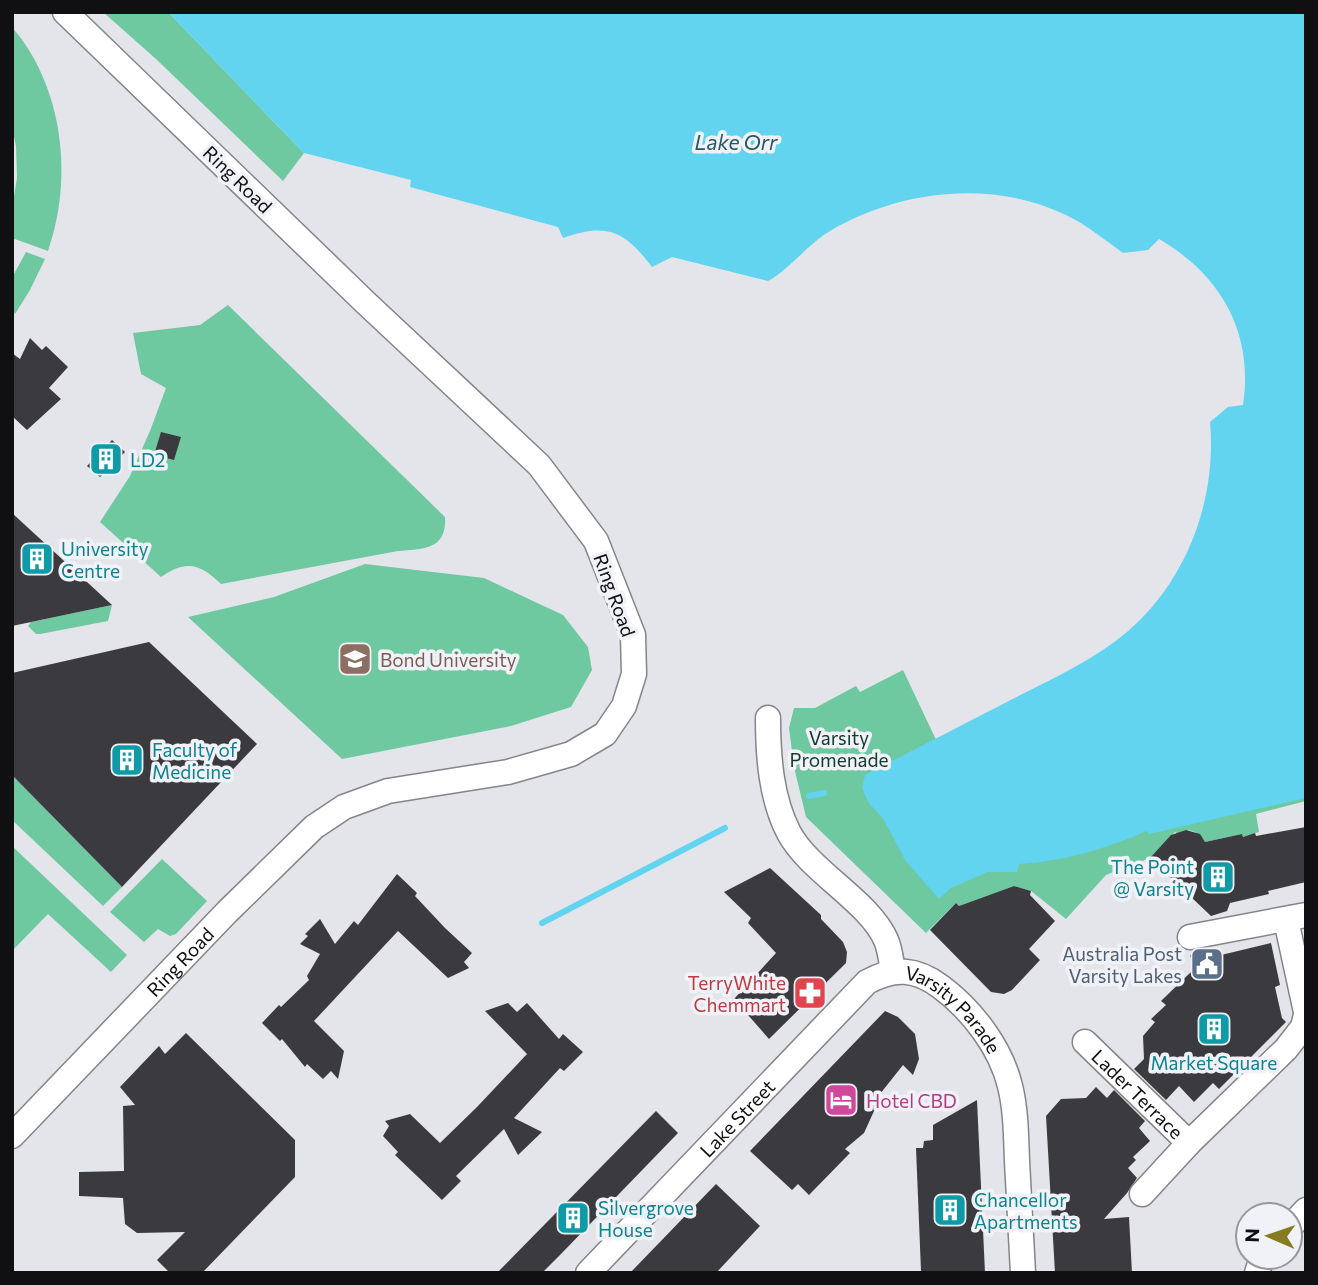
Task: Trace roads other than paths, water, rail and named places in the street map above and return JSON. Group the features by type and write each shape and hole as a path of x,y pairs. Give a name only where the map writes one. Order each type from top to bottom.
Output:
{"street":[{"name":"Ring Road","path":"12,1136 227,912 314,827 344,807 388,791 508,772 572,754 606,734 624,706 634,674 633,635 596,541 539,465 366,303 65,12"},
{"name":"Varsity Parade","path":"768,718 768,750 772,776 789,834 804,854 879,928 889,948 893,971 920,975 934,981 952,995 985,1033 999,1058 1010,1085 1014,1114 1023,1273"},
{"path":"1191,937 1296,917"},
{"name":"Lader Terrace","path":"1142,1194 1189,1143 1286,1049 1303,1027 1306,1014 1296,917"},
{"name":"Lake Street","path":"588,1273 867,982 893,971"},
{"name":"Lader Terrace","path":"1085,1042 1189,1143"}],"water":[{"name":"Lake Orr","path":"168,12 1306,12 1306,798 1149,834 1147,831 1084,853 1019,864 1017,872 988,872 951,888 939,899 905,860 884,820 868,802 862,788 865,775 1098,653 1127,632 1166,589 1194,537 1203,509 1211,451 1210,422 1228,407 1243,405 1245,379 1238,330 1228,309 1216,288 1181,254 1159,239 1148,250 1123,253 1066,215 1037,204 977,193 916,198 857,217 822,236 768,281 672,257 652,267 633,245 614,233 592,231 563,238 558,227 410,187 411,180 304,153"}],"waterway":[{"path":"809,796 824,793"},
{"path":"542,923 725,828"}],"place":[{"name":"LD2","path":"106,459"},
{"name":"University Centre","path":"37,559"},
{"name":"Bond University","path":"355,659"},
{"name":"Faculty of Medicine","path":"127,760"},
{"name":"The Point @ Varsity","path":"1218,877"},
{"name":"Australia Post Varsity Lakes","path":"1207,964"},
{"name":"TerryWhite Chemmart","path":"810,993"},
{"name":"Market Square","path":"1214,1029"},
{"name":"Hotel CBD","path":"841,1100"},
{"name":"Chancellor Apartments","path":"950,1210"},
{"name":"Silvergrove House","path":"573,1218"}],"park label":[{"name":"Varsity Promenade","path":"839,748"}]}
